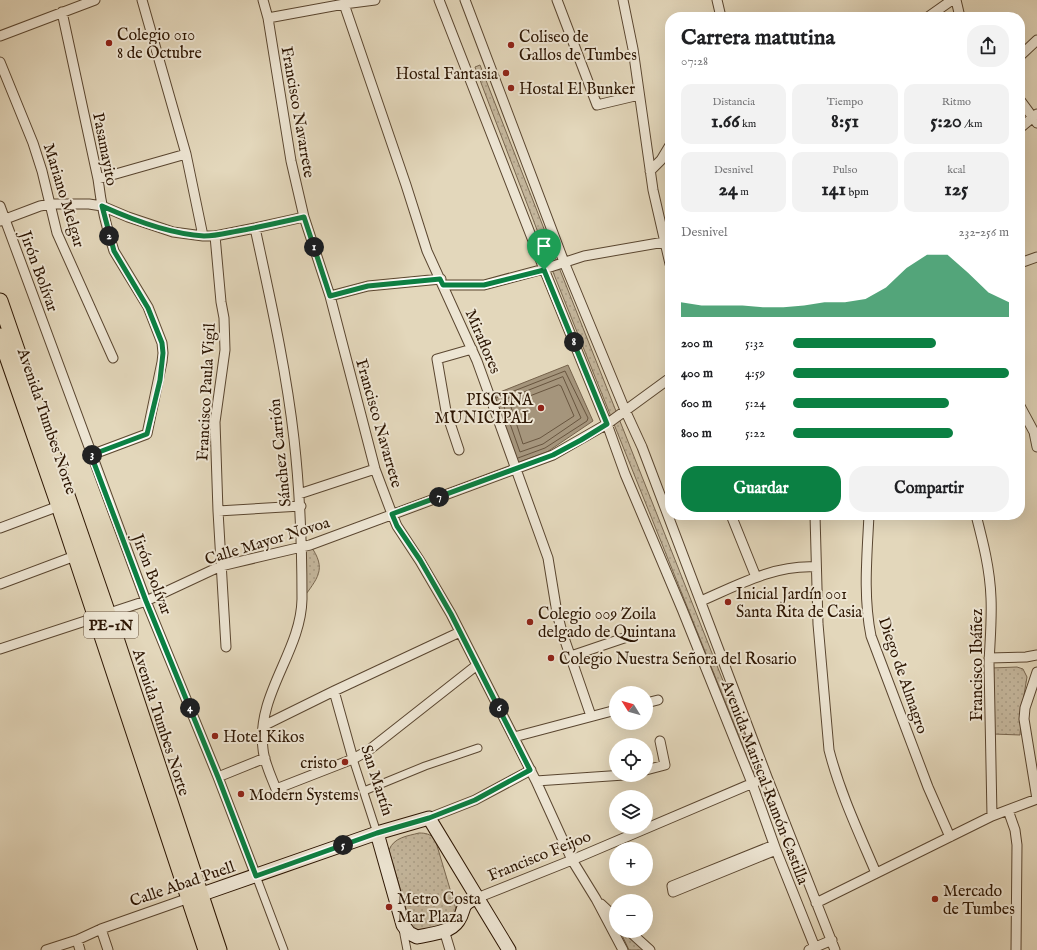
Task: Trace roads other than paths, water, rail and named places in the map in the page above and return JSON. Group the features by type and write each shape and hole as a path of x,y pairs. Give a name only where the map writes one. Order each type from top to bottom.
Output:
{"highway":[{"name":"Avenida Tumbes Norte","path":"0,301 101,616 195,896 219,950"},
{"name":"Avenida Tumbes Norte","path":"0,336 75,556 101,616"},
{"name":"Avenida Tumbes Norte","path":"195,896 206,950"}],"main road":[{"name":"Calle Abad Puell","path":"195,896 377,833 429,818"},
{"path":"429,818 509,950"},
{"name":"San Martín","path":"377,833 403,925"},
{"name":"Francisco Feijoo","path":"403,925 409,933 417,937 444,930 454,926 458,921 463,906 467,902 477,898"}],"street":[{"path":"0,36 95,0"},
{"path":"142,0 186,154 203,236"},
{"name":"Francisco Navarrete","path":"263,0 268,18 291,161 304,217 330,296 375,469 392,514 397,526 420,560 460,632 536,781 572,860 596,899 623,950"},
{"path":"268,18 375,0"},
{"name":"Avenida Mariscal Ramón Castilla","path":"439,0 544,270 607,424 625,474 682,609 752,783 813,949"},
{"name":"Avenida Mariscal Ramón Castilla","path":"465,0 564,262 625,410 642,447 665,507"},
{"path":"557,0 597,105 639,95"},
{"path":"623,0 653,190 665,235"},
{"path":"717,0 720,12"},
{"path":"935,12 952,0"},
{"path":"956,0 959,12"},
{"name":"Miraflores","path":"344,4 427,251 472,349 548,558 557,613 562,632 591,716"},
{"name":"Pasamayito","path":"62,12 98,179 102,206 114,251 148,308 158,331 163,353 160,380 147,434 91,455"},
{"path":"1025,51 1037,40"},
{"name":"Mariano Melgar","path":"0,62 33,143 51,204 57,233 113,358"},
{"path":"1025,106 1036,118 1025,125"},
{"path":"650,171 661,160 665,153"},
{"path":"98,179 186,154"},
{"path":"2,220 40,206 51,204 81,204 102,206 128,217 173,232 215,236 304,217"},
{"name":"Jirón Bolívar","path":"0,206 2,220 146,601 218,777 284,950"},
{"name":"Sánchez Carrión","path":"256,228 280,348 294,439 301,506 302,600 300,616 293,641 267,704 262,741 265,758 276,789 353,759"},
{"name":"Francisco Paula Vigil","path":"215,236 221,302 224,318 225,350 215,422 218,511 226,646"},
{"path":"330,296 368,286 442,282 484,285 544,270 584,256 665,242"},
{"path":"1025,261 1037,257"},
{"path":"459,450 446,411 437,359 472,349"},
{"name":"Calle Mayor Novoa","path":"0,649 146,601 221,566 310,545 553,455 607,424 665,382"},
{"path":"1025,414 1036,432 1037,447"},
{"path":"299,494 375,469"},
{"path":"0,528 59,506"},
{"path":"218,511 301,506"},
{"name":"Avenida Mariscal Ramón Castilla","path":"670,520 767,777 835,950"},
{"path":"733,520 756,577"},
{"path":"815,520 815,567 818,624 829,750 833,768 842,794 876,873"},
{"name":"Diego de Almagro","path":"869,520 866,598 867,616 872,636 928,787 950,837"},
{"name":"Francisco Ibáñez","path":"977,520 986,553 991,598 989,658 992,816"},
{"path":"0,584 75,556"},
{"path":"701,601 756,577 786,568 800,566 815,567"},
{"path":"263,726 460,632"},
{"path":"570,656 630,636"},
{"path":"989,658 1026,657 1037,655"},
{"path":"353,759 369,750 477,665"},
{"path":"816,903 992,816 1037,799 1024,720 1025,708 1037,672"},
{"name":"San Martín","path":"334,691 353,759 377,833"},
{"path":"653,701 658,700"},
{"path":"514,737 609,712"},
{"path":"653,768 665,765 660,741"},
{"path":"364,791 425,766 478,748"},
{"path":"218,777 265,758"},
{"name":"Calle Abad Puell","path":"429,818 475,800 530,770"},
{"path":"536,781 609,776"},
{"name":"Francisco Feijoo","path":"477,898 572,860 767,777"},
{"path":"1008,810 1016,830 1017,845 1016,950"},
{"path":"775,847 673,892 672,886 775,847"},
{"name":"Calle Abad Puell","path":"46,950 195,896"},
{"path":"596,899 609,911"},
{"name":"San Martín","path":"403,925 407,950"},
{"path":"101,929 108,950"},
{"path":"444,930 450,950"},
{"path":"637,938 650,950"},
{"path":"77,940 80,950"},
{"path":"813,949 832,940"}],"water":[{"name":"PISCINA MUNICIPAL","path":"568,365 593,421 547,452 514,464 490,396"}],"place":[{"name":"Colegio 010 8 de Octubre","path":"109,43"},
{"name":"Coliseo de Gallos de Tumbes","path":"511,45"},
{"name":"Hostal Fantasia","path":"506,73"},
{"name":"Hostal El Bunker","path":"511,88"},
{"name":"PISCINA MUNICIPAL","path":"541,408"},
{"name":"Inicial Jardín 001 Santa Rita de Casia","path":"728,602"},
{"name":"Colegio 009 Zoila delgado de Quintana","path":"530,622"},
{"name":"Colegio Nuestra Señora del Rosario","path":"551,658"},
{"name":"Hotel Kikos","path":"215,736"},
{"name":"cristo","path":"345,762"},
{"name":"Modern Systems","path":"241,794"},
{"name":"Mercado de Tumbes","path":"935,899"},
{"name":"Metro Costa Mar Plaza","path":"389,907"}]}
